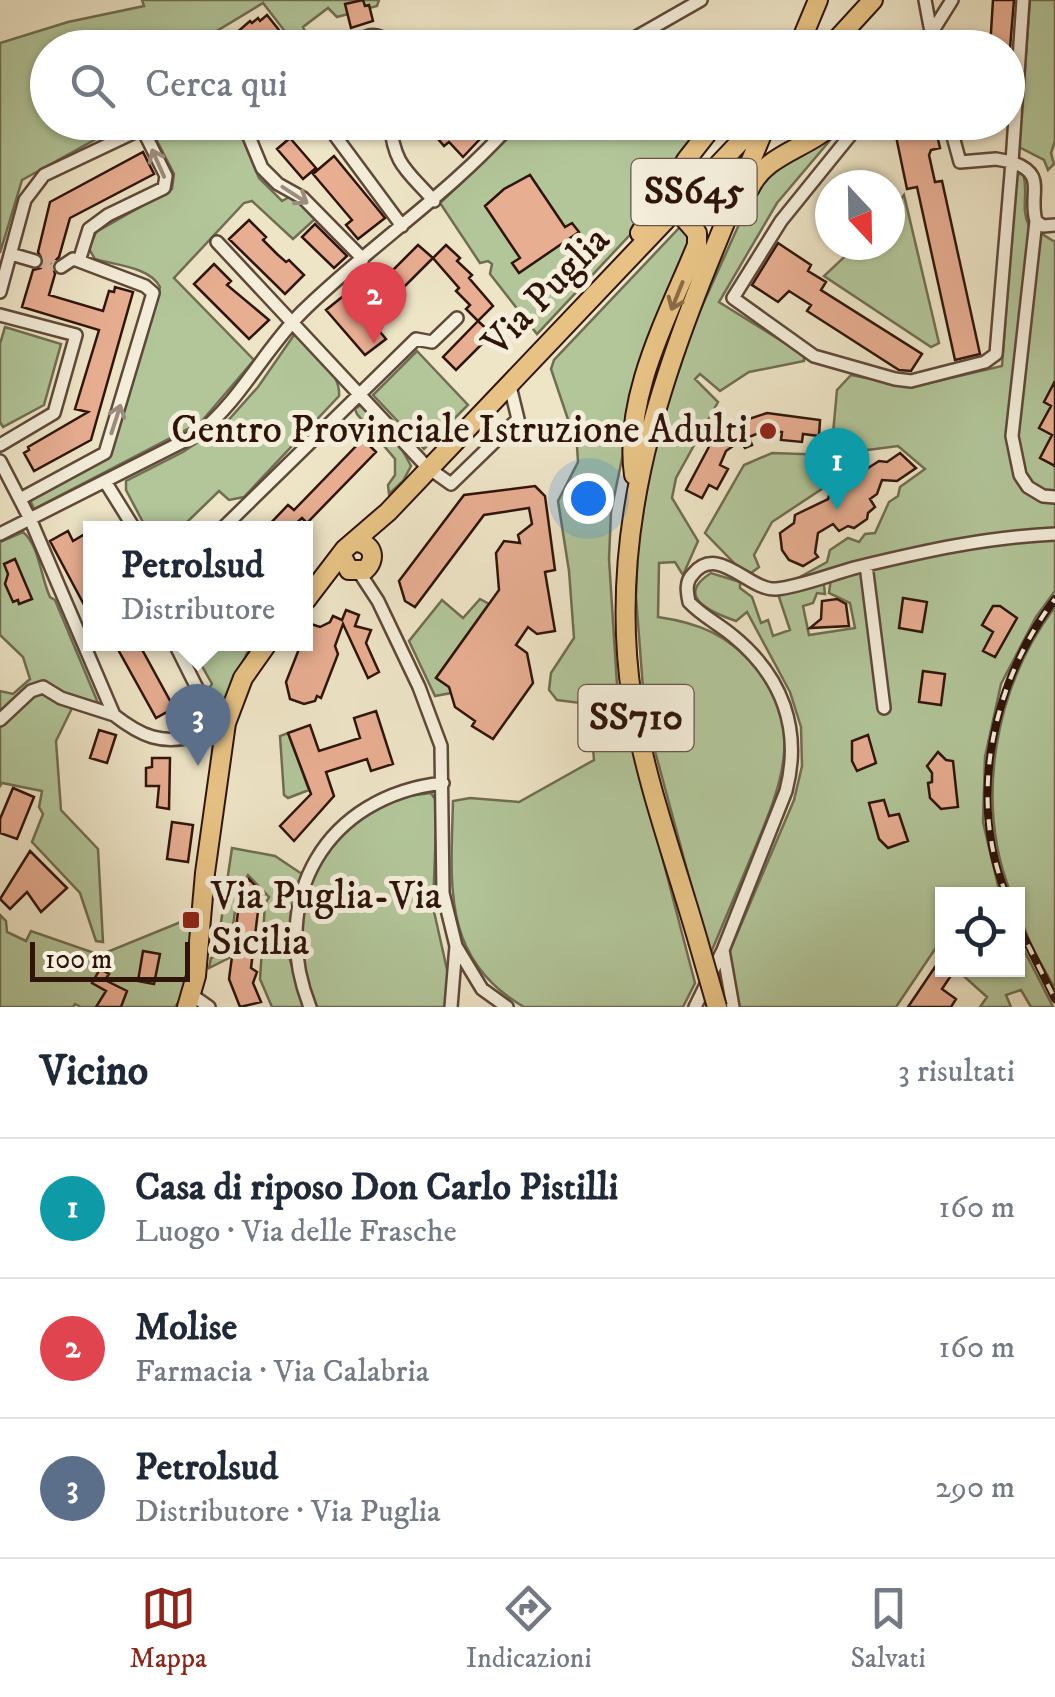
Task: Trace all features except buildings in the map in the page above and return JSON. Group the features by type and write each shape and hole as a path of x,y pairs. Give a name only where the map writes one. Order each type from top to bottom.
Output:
{"main road":[{"path":"806,30 818,0"},
{"path":"845,30 873,0"},
{"path":"801,30 809,21"},
{"path":"626,259 631,243 651,220 702,140"},
{"name":"Via Puglia","path":"313,593 358,559 388,512 427,467 742,140"},
{"name":"SS710","path":"717,1007 642,748 632,696 628,552 636,488 673,350 759,140"},
{"path":"703,279 728,237 753,180 772,160 816,140"},
{"path":"636,488 630,447 641,392 698,245 697,233 677,210"},
{"path":"204,909 205,872 221,756 233,709 262,651"},
{"path":"189,1001 214,873 233,709"}],"street":[{"path":"643,30 676,6 701,0"},
{"path":"938,30 952,0"},
{"path":"1021,30 1023,0"},
{"path":"923,3 930,30"},
{"path":"0,292 25,200 44,175 117,140"},
{"path":"79,262 89,228 164,188 166,176 148,140"},
{"path":"250,140 262,168 313,207 363,259"},
{"path":"338,140 402,226"},
{"path":"391,140 398,163 434,201"},
{"path":"0,534 198,434 219,418 294,320 458,180 496,140"},
{"path":"846,140 780,221 733,298 814,356 911,381 986,362 996,354 1013,140"},
{"path":"954,140 960,162 1012,162 1030,171 1036,179 1032,207 1036,222 1012,436 1015,459 1028,488 1055,497"},
{"path":"1036,222 1042,226 1055,225"},
{"path":"217,242 294,320 427,467 451,484 518,419 509,382"},
{"path":"11,254 35,260"},
{"path":"20,499 105,453 153,292 73,259 61,266"},
{"path":"0,315 76,335 54,413 0,444"},
{"path":"231,521 416,339 432,342 456,318"},
{"path":"0,461 31,520 83,642"},
{"path":"106,482 130,521"},
{"path":"695,1007 724,950 786,791 792,768 792,741 783,698 771,676 732,635 689,602 687,584 692,574 714,563 776,589 1001,536 1055,534"},
{"path":"358,559 424,698 441,746 443,893 456,946 482,989 507,1007"},
{"path":"866,565 884,708"},
{"path":"87,651 114,715"},
{"path":"178,651 210,714 216,716 233,709"},
{"path":"0,720 31,691 43,687 61,698 114,715 139,734 162,741 200,734 233,709"},
{"path":"200,734 219,738 221,756"},
{"path":"310,1007 295,958 301,901 311,864 333,836 378,799 443,783"},
{"path":"451,1007 456,946"},
{"path":"724,950 734,1007"},
{"path":"189,1001 209,1007"}],"green space":[{"path":"142,0 379,0 377,6 337,17 328,8 303,27 304,30 284,30 263,3 219,30 42,30 144,6"},
{"path":"1030,0 1055,0 1055,141 1051,153 1054,164 1048,170 1044,160 1019,147 1020,140 1025,140"},
{"path":"30,34 30,140 94,140 22,180 0,253 0,43"},
{"path":"157,140 243,140 259,178 282,201 296,199 315,219 293,239 252,201 244,203 174,278 254,360 201,422 34,509 30,500 109,456 160,287 140,271 95,259 89,249 96,232 172,189 174,174"},
{"path":"506,140 696,140 643,221 537,334 490,274 492,264 480,263 440,203"},
{"path":"830,140 777,203 719,302 804,355 804,361 749,372 720,391 700,374 695,379 718,402 676,478 672,498 698,541 683,575 675,562 659,563 658,617 712,632 746,657 772,691 784,738 779,784 710,955 645,714 636,597 638,542 651,464 675,366 755,189 771,167"},
{"path":"1016,174 1023,174 1029,226 1055,242 1055,528 958,540 798,578 827,562 830,550 848,538 859,542 865,534 875,533 900,487 925,469 898,446 860,451 855,467 772,522 754,555 759,567 751,573 737,566 705,533 744,465 772,453 831,455 837,390 851,375 912,387 1002,366"},
{"path":"905,199 939,343 931,347 824,276 841,260 905,260"},
{"path":"680,227 690,236 689,249 631,415 611,512 609,559 617,684 695,983 683,1007 524,1007 497,988 465,943 453,890 453,801 470,798 519,802 594,760 589,704 557,700 549,690 551,673 574,638 558,501 578,462 577,446 551,369 554,360"},
{"path":"5,327 61,344 44,405 3,427 0,344"},
{"path":"294,335 324,360 339,396 244,497 229,500 219,491 188,521 142,521 126,490 126,481 183,452 224,425 258,387"},
{"path":"417,351 468,405 424,449 373,395"},
{"path":"362,404 397,440 411,466 389,494 395,459 357,414 355,409"},
{"path":"23,532 33,545 50,597 55,600 98,703 77,698 56,741 61,810 98,849 103,942 96,941 80,893 32,842 43,814 39,807 42,791 2,783 0,786 0,691 13,694 30,679 23,657 0,635 0,542"},
{"path":"1055,538 1055,591 1036,617 1001,684 985,757 983,822 998,887 935,887 935,949 896,1007 726,1007 718,979 794,800 802,766 801,727 790,692 747,612 736,621 708,609 696,597 700,582 711,573 740,582 740,588 752,597 761,623 768,620 773,636 790,630 778,594 819,581 825,594 817,593 813,603 803,606 809,635 855,628 850,603 829,593 831,578 969,547"},
{"path":"480,599 489,604 436,678 454,690 435,696 409,641 442,600 463,618"},
{"path":"1055,607 1055,989 1025,932 1025,887 1009,887 994,821 993,783 1005,708 1034,638"},
{"path":"249,651 224,707 214,706 206,692 212,684 194,652"},
{"path":"288,733 309,790 288,798 284,795 280,736"},
{"path":"431,793 437,802 433,907 448,974 446,1007 317,1007 306,980 301,950 308,890 320,862 337,837 359,816 386,801"},
{"path":"232,848 275,856 302,874 289,957 304,1007 272,1007 260,979 265,904 269,897 248,875 237,895 229,958 209,968 211,958 216,956"},
{"path":"0,915 6,921 7,932 26,941 31,931 100,955 193,917 185,993 175,1007 0,1007"},
{"path":"1025,952 1053,1007 1031,1007 1021,990 1006,995 1011,1007 980,1007 987,997 965,977 1025,977"}],"tunnel":[{"path":"35,261 61,267"}],"railway":[{"path":"1004,887 988,819 993,741 1016,666 1055,599"},
{"path":"1025,939 1055,999"}],"place":[{"name":"Molise","path":"374,344"},
{"name":"Centro Provinciale Istruzione Adulti","path":"768,431"},
{"name":"Casa di riposo Don Carlo Pistilli","path":"837,510"},
{"name":"Petrolsud","path":"198,766"},
{"name":"Via Puglia-Via Sicilia","path":"191,920"}]}
